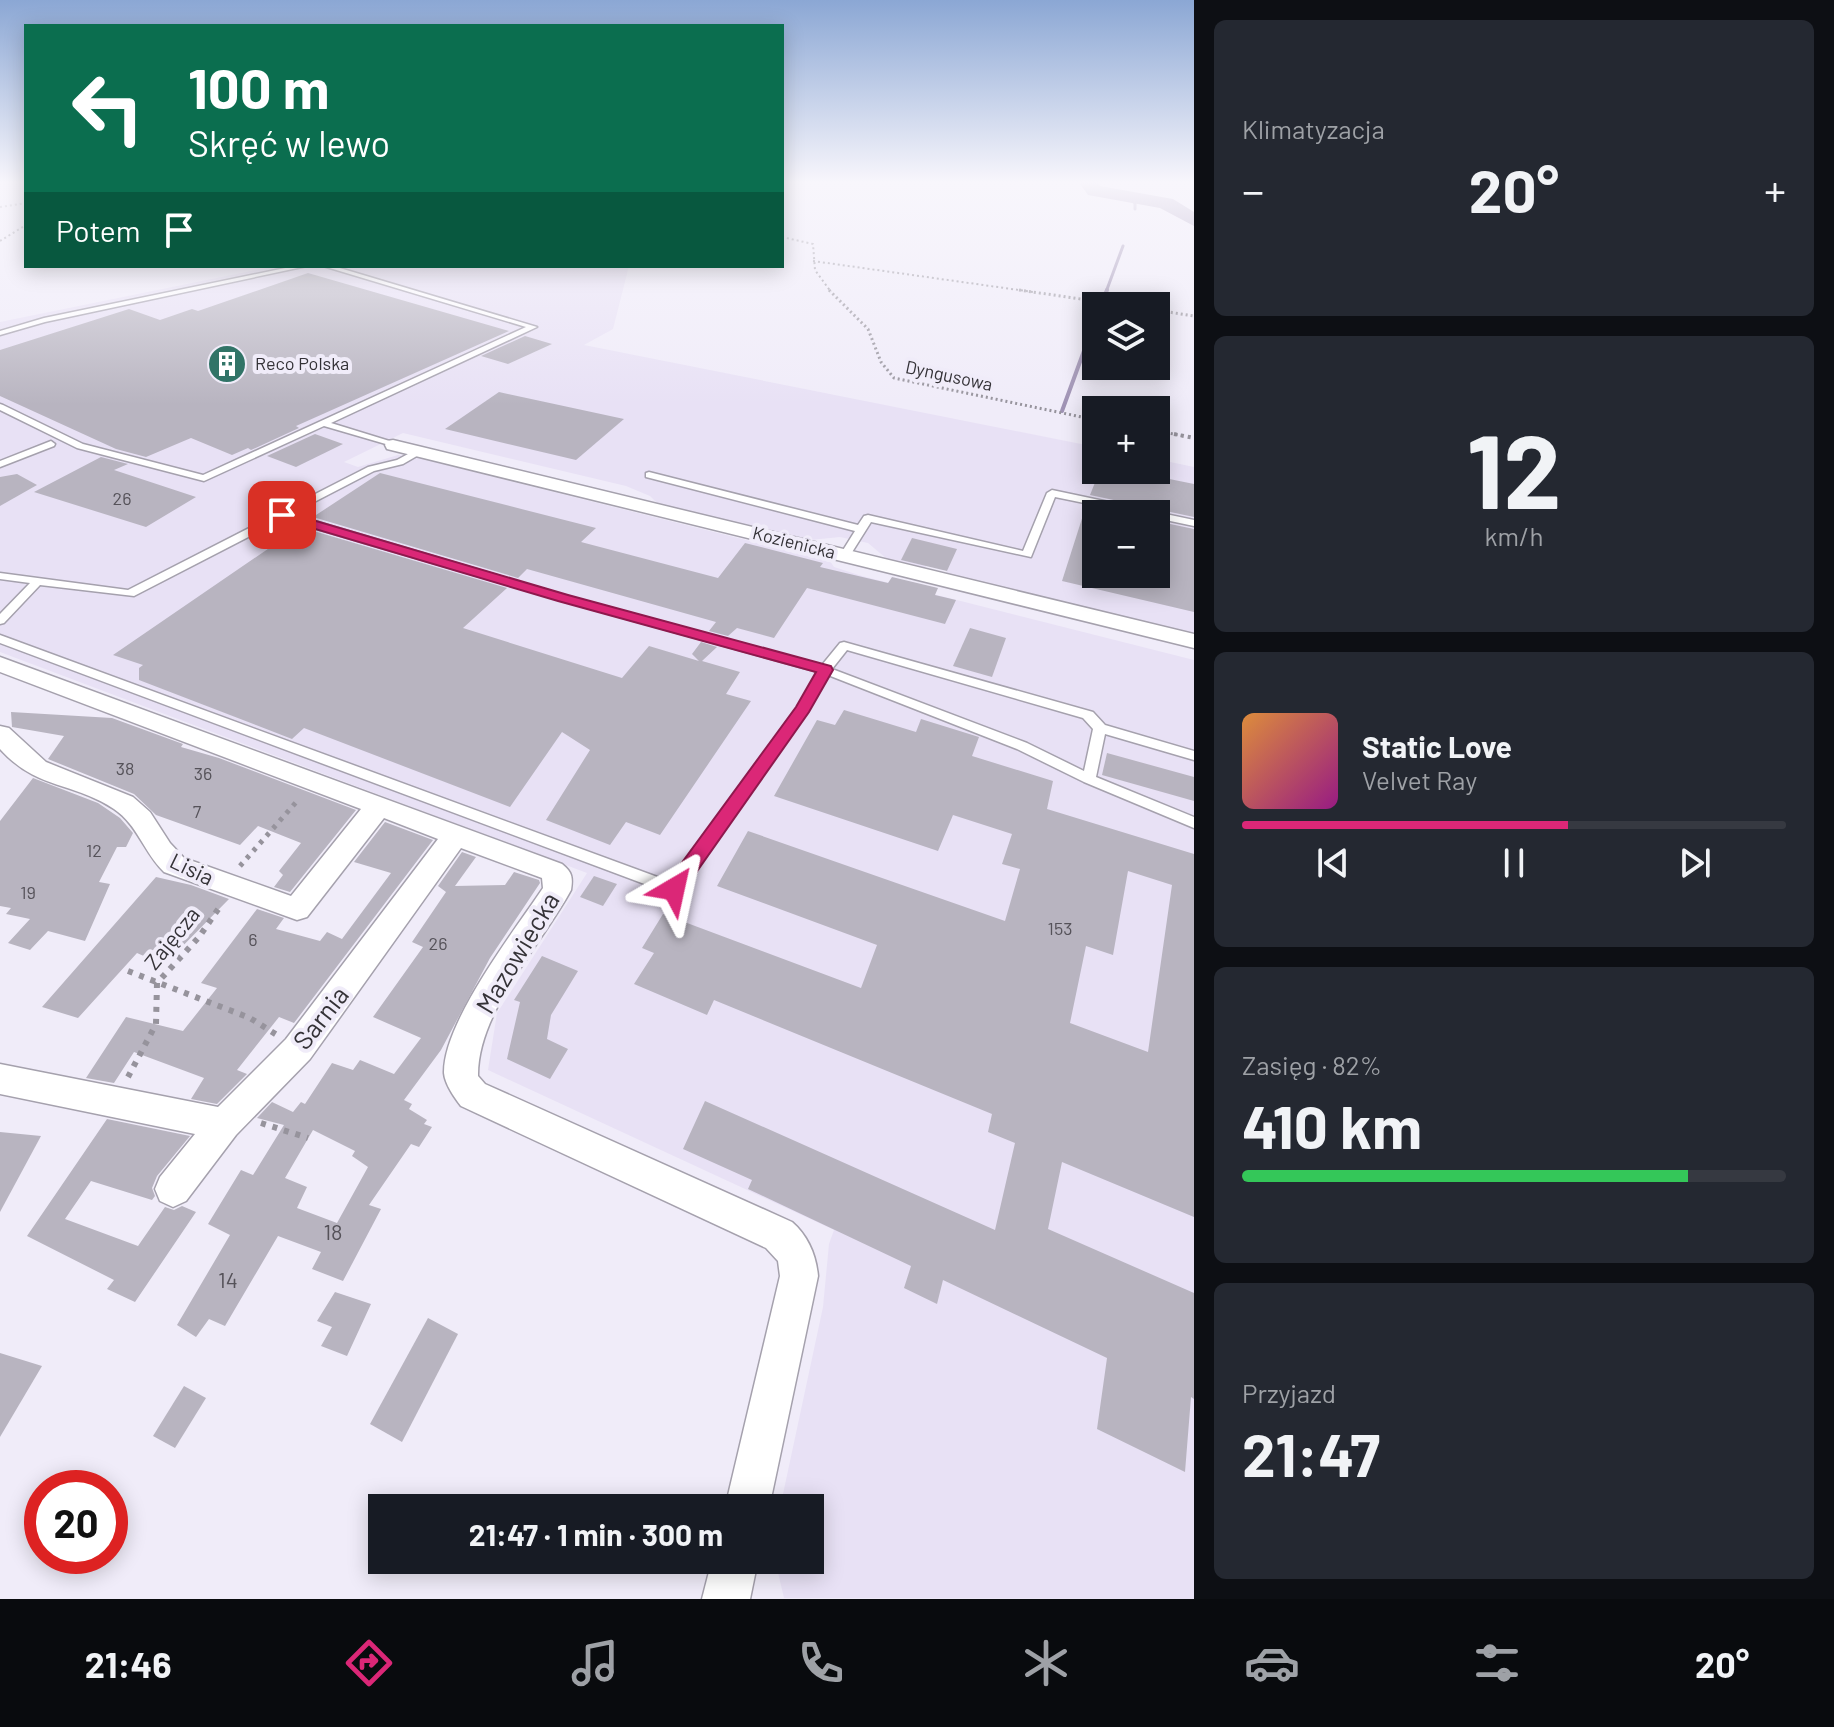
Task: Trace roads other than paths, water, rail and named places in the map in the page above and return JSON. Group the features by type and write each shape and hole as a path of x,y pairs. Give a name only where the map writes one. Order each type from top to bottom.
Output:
{"street":[{"name":"Kozienicka","path":"393,445 1194,641"},
{"name":"Mazowiecka","path":"0,664 552,871 560,883 480,1012 463,1058 461,1074 465,1087 473,1095 779,1235 791,1245 798,1260 799,1276 750,1494"},
{"name":"Lisia","path":"0,734 33,767 90,786 123,802 145,819 163,856 174,865 297,909 378,807"},
{"name":"Sarnia","path":"173,1189 228,1120 298,1049 455,836"},
{"path":"0,1079 228,1120"},
{"path":"726,1599 732,1574"}],"lane":[{"path":"0,333 44,320 294,268"},
{"path":"0,407 80,446 204,478 533,327 333,268"},
{"path":"326,424 393,445"},
{"path":"0,464 51,444"},
{"path":"0,576 130,594 371,469 400,462 419,451"},
{"path":"649,475 860,529"},
{"path":"845,555 868,518 1027,555 1052,493 1086,500"},
{"path":"282,515 563,598 825,670 1022,746 1089,779 1194,823"},
{"path":"1170,518 1194,523"},
{"path":"0,621 38,581"},
{"path":"0,639 674,889 803,709 825,670 844,646 1088,715 1100,728 1194,756"},
{"path":"1089,779 1100,728"}],"waterway":[{"path":"1106,292 1119,256"},
{"path":"1062,411 1082,356"}],"place":[{"name":"Reco Polska","path":"227,364"}]}
